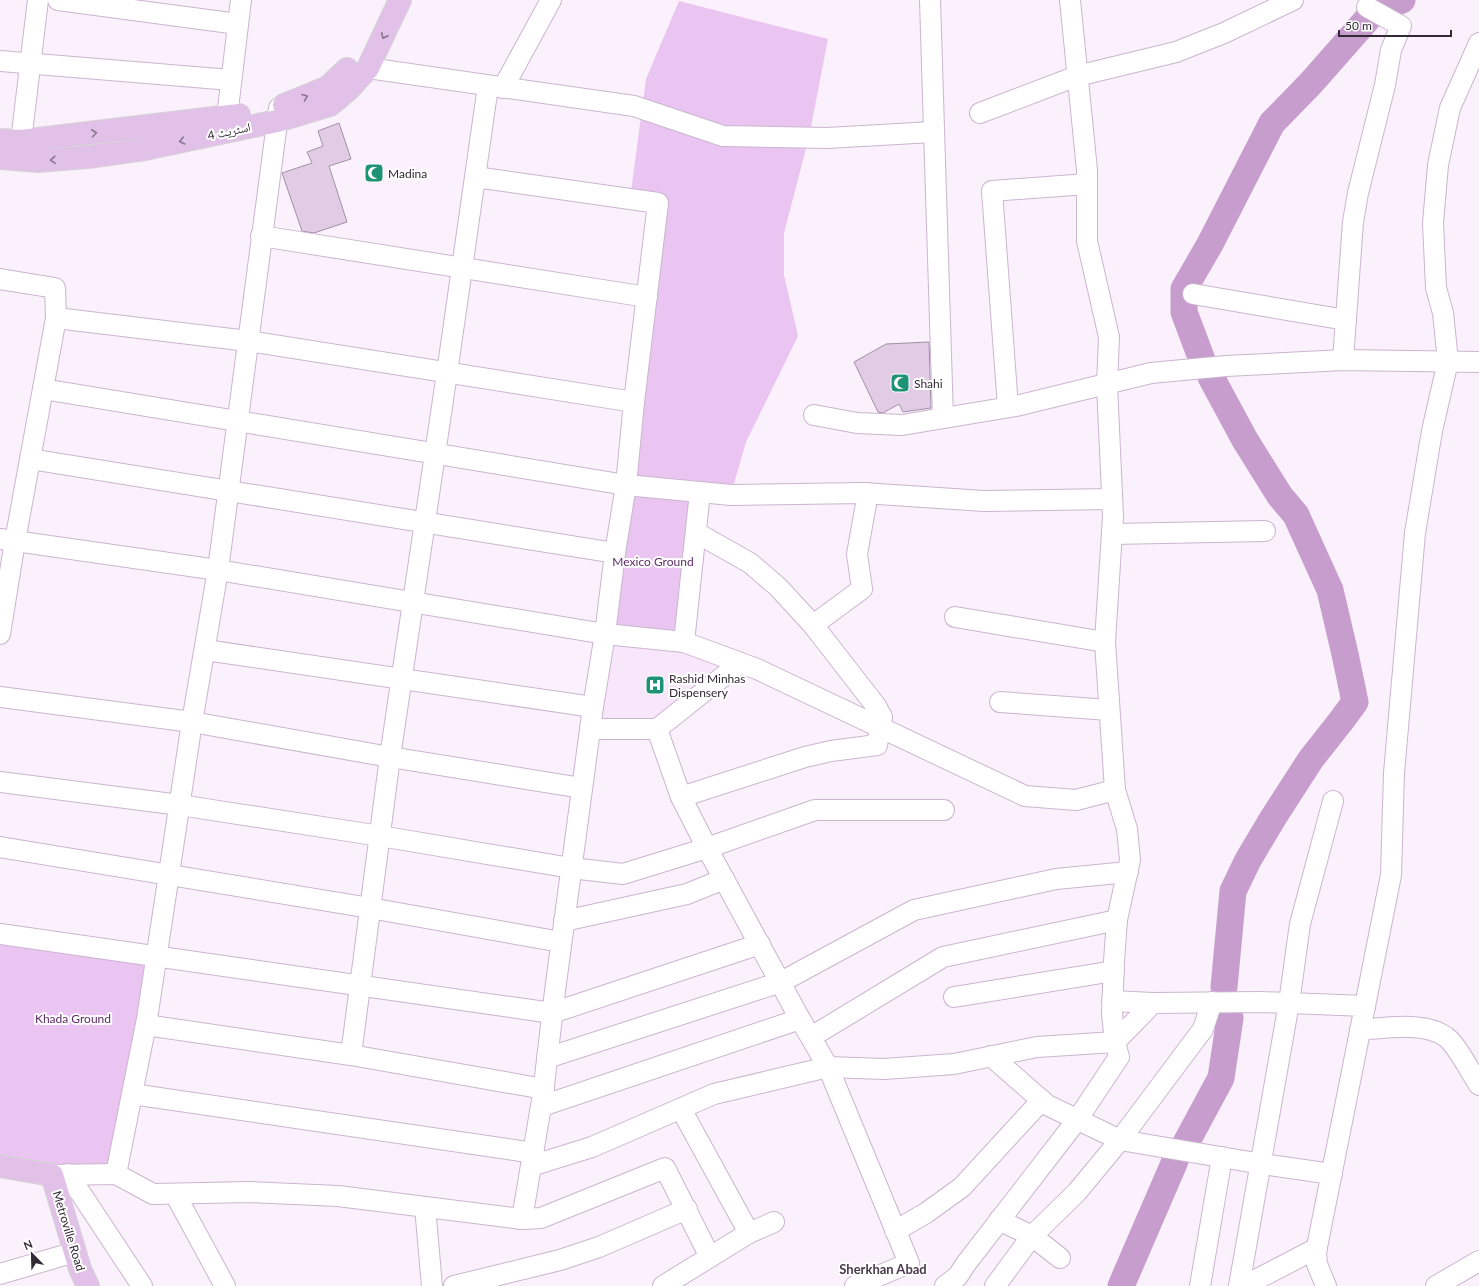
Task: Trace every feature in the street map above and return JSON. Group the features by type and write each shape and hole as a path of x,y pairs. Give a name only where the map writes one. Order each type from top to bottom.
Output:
{"main road":[{"name":"اسٹریٹ 4","path":"10,141 227,117 278,114 328,87 355,62 384,0"},
{"name":"اسٹریٹ 4","path":"0,158 38,161 88,157 145,149 278,114 330,105 349,89 368,68 400,0"},
{"path":"0,1166 60,1174"},
{"name":"Metroville Road","path":"60,1174 75,1252 80,1269 88,1286"}],"street":[{"path":"10,141 29,64 38,0"},
{"path":"58,0 238,24"},
{"path":"227,117 241,0"},
{"path":"351,1055 401,679 475,177 495,87 551,0"},
{"path":"930,0 943,418"},
{"path":"945,1286 958,1276 999,1220 1077,1120 1119,1057 1115,1042 1112,1001 1117,920 1130,860 1127,829 1115,790 1105,642 1113,516 1106,385 1109,338 1087,241 1087,170 1070,0"},
{"path":"980,113 1077,76 1176,52 1224,33 1293,0"},
{"path":"1343,360 1353,222 1358,193 1391,50 1401,26 1369,2"},
{"path":"1326,1286 1317,1264 1317,1248 1391,875 1394,773 1415,533 1432,431 1448,361 1443,312 1436,288 1432,223 1438,165 1450,108 1476,56"},
{"path":"0,61 231,80"},
{"path":"368,68 634,106 723,136 826,138 933,132"},
{"path":"116,1174 146,1025 192,722 218,570 278,114"},
{"path":"475,177 658,203 634,402 626,485 615,553 605,634 592,707 552,1013 543,1098 522,1219"},
{"path":"1008,407 992,191 1087,184"},
{"path":"261,236 647,297"},
{"path":"0,279 55,288 56,318 30,458 7,540 0,634"},
{"path":"1193,294 1346,320"},
{"path":"56,318 248,341 634,402"},
{"path":"814,415 856,423 902,425 1008,407 1151,374 1226,366 1343,360 1479,362"},
{"path":"43,389 626,485 731,495 868,494 984,501 1112,499"},
{"path":"30,458 615,553"},
{"path":"684,642 700,492"},
{"path":"813,625 862,589 857,554 868,494"},
{"path":"1112,534 1265,531"},
{"path":"681,797 805,757 831,751 877,744 882,717 876,706 813,625 778,587 750,563 696,533"},
{"path":"7,540 218,570 605,634 684,642 757,669 1025,796 1076,800 1115,790"},
{"path":"955,617 1105,642"},
{"path":"205,650 592,707"},
{"path":"590,729 657,729 740,663"},
{"path":"0,697 192,722 390,757 582,788"},
{"path":"1000,702 1109,710"},
{"path":"657,729 681,797 800,1019 828,1067 908,1263 855,1286"},
{"path":"0,782 180,805 380,836 571,868 623,874 707,848 815,810 944,810"},
{"path":"1239,1286 1262,1164 1289,1003 1300,924 1333,801"},
{"path":"0,847 370,908 561,942"},
{"path":"547,1058 781,982 914,910 1056,879 1128,872"},
{"path":"564,920 687,894 724,879"},
{"path":"811,1038 943,957 1117,920"},
{"path":"0,934 552,1013 760,944"},
{"path":"954,997 1114,971"},
{"path":"1112,1001 1289,1003 1365,1006"},
{"path":"132,1094 532,1159 592,1147 714,1094 828,1067 884,1069 954,1064 1037,1046 1115,1042 1152,1002"},
{"path":"995,1286 1032,1236 1077,1192 1120,1140 1203,1029 1212,1002"},
{"path":"146,1025 351,1055 543,1098 800,1019"},
{"path":"1360,1030 1399,1027 1432,1030 1446,1037 1455,1048 1479,1086"},
{"path":"991,1056 1047,1105 1120,1140 1262,1164 1332,1174"},
{"path":"895,1231 926,1213 962,1186 1042,1100"},
{"path":"681,1109 749,1233"},
{"path":"1200,1286 1222,1157"},
{"path":"60,1174 116,1174 153,1194 251,1192 338,1196 522,1219 541,1218 665,1168 710,1257"},
{"path":"60,1174 142,1286"},
{"path":"175,1194 225,1286"},
{"path":"425,1207 432,1286"},
{"path":"454,1286 560,1260 599,1247 687,1209"},
{"path":"999,1220 1032,1236 1060,1258"},
{"path":"663,1286 749,1233 774,1222"},
{"path":"1244,1286 1317,1248"},
{"path":"0,1274 75,1252"},
{"path":"1436,1286 1479,1261"}],"shaded area":[{"name":"Rashid Minhas Dispensery","path":"606,635 740,663 657,729 590,729"}],"green space":[{"path":"679,1 828,39 809,137 784,233 784,275 798,336 746,442 731,494 628,484 658,204 630,199 646,79"},
{"name":"Mexico Ground","path":"627,486 699,494 681,642 606,635"},
{"name":"Khada Ground","path":"0,934 155,956 113,1173 0,1164"}],"building":[{"path":"339,123 351,159 329,166 347,222 314,233 302,231 282,173 312,163 307,152 323,146 318,131"},
{"name":"Shahi","path":"929,342 931,408 903,412 899,404 883,413 878,412 854,362 886,344"}],"waterway":[{"path":"1382,8 1402,0"},
{"path":"1202,360 1184,312 1184,289 1210,244 1272,123 1311,83 1370,16"},
{"path":"1211,377 1245,440 1280,496 1296,515 1330,590 1355,702 1311,759 1248,860 1233,891 1224,987"},
{"path":"1186,1143 1221,1078 1230,1018"},
{"path":"1121,1286 1175,1161"}],"place":[{"name":"Madina","path":"374,173"},
{"name":"Shahi","path":"900,383"},
{"name":"Rashid Minhas Dispensery","path":"655,685"}],"district":[{"name":"Sherkhan Abad","path":"883,1269"}]}
